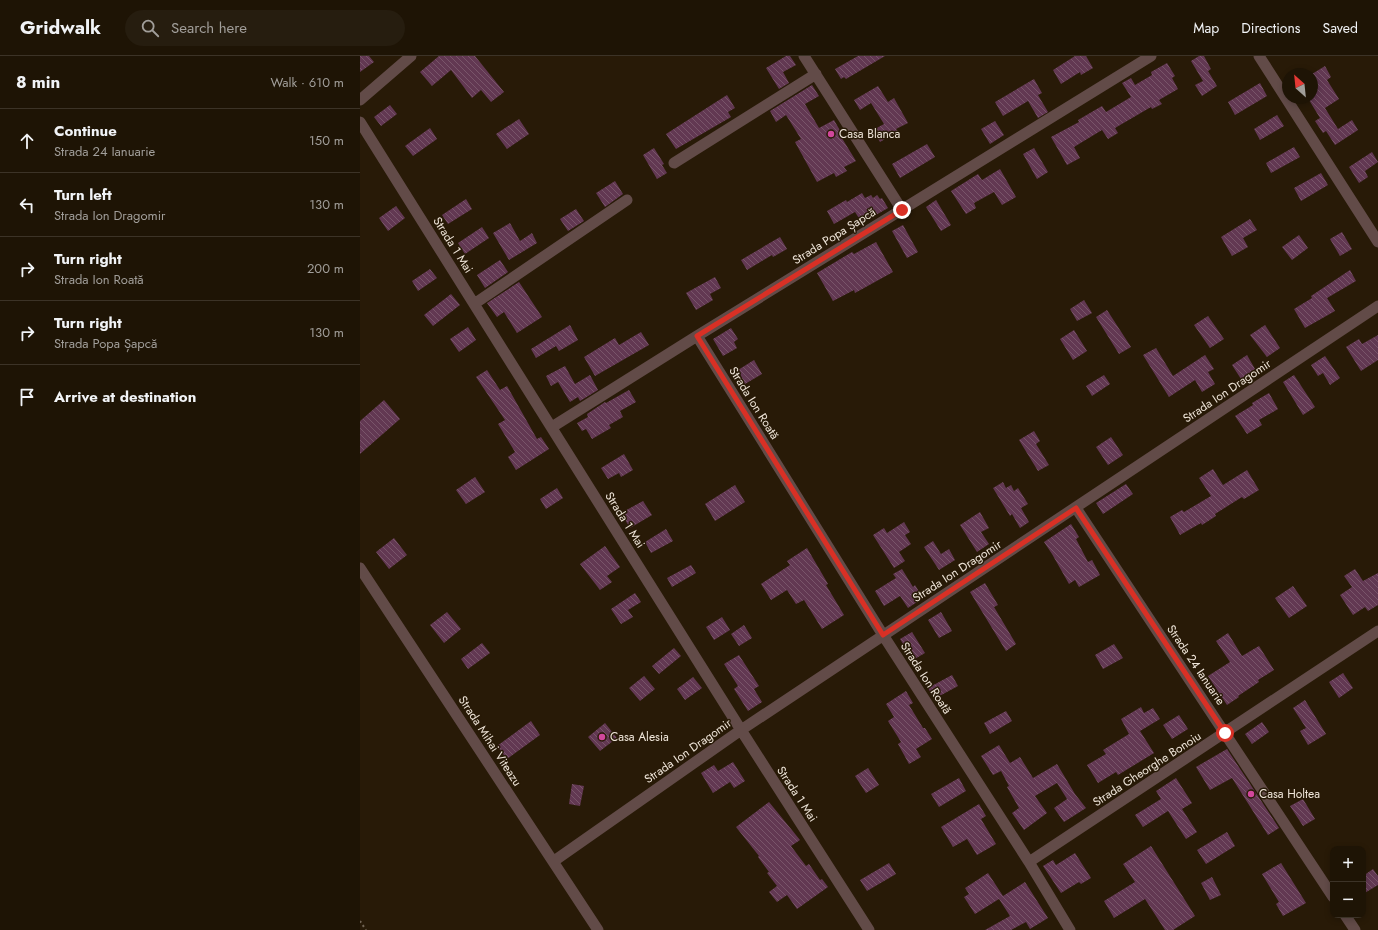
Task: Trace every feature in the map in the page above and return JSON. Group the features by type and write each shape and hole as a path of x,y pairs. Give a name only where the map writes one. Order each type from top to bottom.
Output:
{"street":[{"path":"360,100 411,56"},
{"path":"804,56 902,210"},
{"name":"Strada Popa Șapcă","path":"552,428 697,336 1152,56"},
{"path":"1258,56 1378,242"},
{"path":"674,163 816,74"},
{"name":"Strada 1 Mai","path":"360,122 741,730 869,930"},
{"path":"474,304 627,200"},
{"name":"Strada Ion Dragomir","path":"554,861 741,730 1378,306"},
{"name":"Strada Ion Roată","path":"697,336 883,635 1029,862 1070,930"},
{"name":"Strada 24 Ianuarie","path":"1076,508 1330,892"},
{"name":"Strada Mihai Viteazu","path":"360,568 598,930"},
{"name":"Strada Gheorghe Bonoiu","path":"1029,862 1378,631"},
{"path":"1347,918 1355,930"}],"path":[{"path":"360,921 366,930"}],"building":[{"path":"360,56 369,56 374,62 360,72"},
{"path":"439,56 475,56 504,92 491,102 481,90 472,98 451,70 432,86 420,72"},
{"path":"786,56 790,56 796,65 783,72 789,83 779,89 766,68"},
{"path":"858,56 885,56 846,79 844,77 841,79 835,69"},
{"path":"1075,56 1086,56 1093,68 1081,75 1080,72 1061,84 1053,70"},
{"path":"1199,56 1204,56 1211,69 1208,71 1217,86 1202,96 1195,85 1203,81 1191,61"},
{"path":"1167,63 1175,76 1172,78 1178,89 1159,100 1162,104 1152,109 1151,107 1115,128 1118,133 1108,139 1102,130 1074,147 1080,158 1067,165 1051,137 1079,122 1078,120 1102,106 1106,112 1131,97 1122,83 1131,78 1135,85 1152,75 1151,72"},
{"path":"1325,66 1331,77 1327,80 1339,99 1325,108 1338,129 1352,120 1358,130 1335,145 1326,131 1323,133 1315,121 1320,118 1311,104 1318,104 1318,70"},
{"path":"1034,79 1042,93 1038,95 1048,112 1038,118 1028,101 1003,116 995,102"},
{"path":"1260,83 1267,96 1235,115 1228,102"},
{"path":"812,85 819,96 805,104 819,128 834,120 842,134 840,135 856,161 844,167 847,171 836,177 834,173 817,182 795,142 801,139 786,115 776,122 770,111"},
{"path":"878,86 888,102 894,98 908,123 896,129 898,131 880,142 873,130 884,124 871,103 860,110 854,100"},
{"path":"727,95 735,108 728,112 731,117 676,149 666,134"},
{"path":"390,105 397,114 381,126 374,117"},
{"path":"1277,115 1284,126 1260,140 1254,129"},
{"path":"519,119 529,134 507,149 496,134"},
{"path":"995,121 1004,135 990,144 981,129"},
{"path":"430,128 437,139 413,156 405,146"},
{"path":"927,144 935,157 900,178 892,164"},
{"path":"1294,147 1300,157 1271,173 1266,163"},
{"path":"654,148 664,164 662,165 667,173 657,179 643,155"},
{"path":"1034,148 1048,172 1037,179 1023,154"},
{"path":"1372,152 1378,162 1365,171 1368,177 1359,183 1349,167"},
{"path":"1000,169 1016,197 1002,205 994,192 974,203 976,208 966,214 951,191 978,174 982,180"},
{"path":"1321,173 1328,185 1301,201 1294,188"},
{"path":"615,181 623,194 605,207 596,193"},
{"path":"862,193 865,198 871,195 873,198 877,195 880,199 882,198 888,208 862,223 855,212 834,224 827,211"},
{"path":"466,199 472,209 448,224 442,215"},
{"path":"936,200 951,225 941,231 926,207"},
{"path":"396,206 405,218 388,231 379,218"},
{"path":"576,209 584,221 568,231 560,219"},
{"path":"1250,219 1257,230 1243,238 1248,247 1232,256 1221,237"},
{"path":"510,223 520,241 532,233 537,243 509,260 493,233"},
{"path":"903,225 918,252 907,258 892,231"},
{"path":"482,227 489,238 465,254 458,243"},
{"path":"1342,232 1352,249 1340,256 1330,239"},
{"path":"1299,235 1308,248 1292,260 1282,247"},
{"path":"780,237 787,249 773,257 772,255 747,270 741,260"},
{"path":"876,242 893,272 855,293 854,290 833,301 817,273 852,252 854,254"},
{"path":"500,260 508,272 485,288 477,275"},
{"path":"430,269 437,278 418,291 412,281"},
{"path":"1350,270 1356,281 1327,298 1335,311 1305,328 1294,309 1312,298 1311,296"},
{"path":"715,277 721,288 710,294 713,300 696,310 686,293"},
{"path":"519,282 542,317 517,333 504,312 497,317 487,303"},
{"path":"451,294 460,305 433,326 424,315"},
{"path":"1084,300 1092,313 1077,321 1070,309"},
{"path":"1107,310 1131,347 1119,354 1096,317"},
{"path":"1208,316 1224,339 1210,348 1194,325"},
{"path":"570,325 578,340 559,351 556,346 536,358 531,349"},
{"path":"1265,325 1280,348 1267,357 1250,335"},
{"path":"468,327 476,340 459,352 450,339"},
{"path":"731,328 738,339 734,342 737,348 723,356 713,339"},
{"path":"1074,330 1087,351 1073,360 1060,339"},
{"path":"641,332 649,345 595,376 584,357 615,338 619,345"},
{"path":"1378,335 1378,360 1361,371 1346,347 1359,339 1362,344"},
{"path":"1156,348 1173,376 1205,355 1214,369 1208,372 1215,384 1202,392 1195,380 1169,397 1143,355"},
{"path":"1247,355 1255,369 1241,379 1232,365"},
{"path":"1325,356 1340,378 1330,385 1323,373 1318,376 1311,365"},
{"path":"754,360 762,374 745,384 738,370"},
{"path":"565,366 575,384 590,375 598,390 580,401 578,397 570,402 558,382 551,386 546,376"},
{"path":"487,370 500,390 507,386 537,439 541,437 549,449 516,470 508,457 515,452 498,424 505,420 476,377"},
{"path":"1104,375 1110,384 1092,396 1086,386"},
{"path":"1294,375 1315,407 1303,415 1283,382"},
{"path":"629,390 636,402 620,411 623,417 609,425 611,428 592,439 586,429 582,431 577,423 588,417 587,414 605,402 606,403"},
{"path":"1269,393 1278,409 1259,420 1262,425 1247,434 1235,416 1253,405 1252,403"},
{"path":"384,400 400,419 360,454 360,421"},
{"path":"1034,431 1040,441 1036,444 1049,465 1038,471 1019,440"},
{"path":"1111,437 1123,455 1108,465 1096,447"},
{"path":"624,454 633,470 621,477 619,473 608,479 601,468"},
{"path":"1213,469 1223,485 1247,470 1259,490 1244,499 1242,497 1215,514 1216,516 1202,525 1201,523 1180,535 1170,517 1182,510 1184,512 1211,496 1199,478"},
{"path":"475,477 485,492 466,504 456,490"},
{"path":"1003,482 1006,488 1011,485 1014,491 1018,488 1028,504 1021,508 1029,522 1020,528 1012,514 1010,516 993,488"},
{"path":"1126,484 1133,494 1103,514 1096,503"},
{"path":"735,485 745,502 715,521 705,504"},
{"path":"557,488 563,498 546,509 540,499"},
{"path":"643,501 652,515 630,528 621,513"},
{"path":"980,512 989,528 981,532 989,544 977,552 960,525"},
{"path":"904,522 910,532 905,535 911,544 899,552 905,561 894,568 873,535 884,528 887,533"},
{"path":"1071,524 1079,537 1076,539 1088,562 1092,560 1100,575 1079,587 1075,580 1069,584 1044,542"},
{"path":"666,529 673,541 651,553 645,542"},
{"path":"394,538 407,555 389,569 376,552"},
{"path":"933,541 941,554 949,549 955,560 939,570 924,547"},
{"path":"605,546 620,567 607,576 612,582 600,590 580,564"},
{"path":"807,548 828,584 826,585 844,615 822,629 804,600 796,604 787,590 771,600 761,584 790,565 787,561"},
{"path":"691,565 696,573 672,587 667,578"},
{"path":"902,569 913,587 915,585 923,598 908,608 900,596 884,606 875,591 896,578 893,574"},
{"path":"1355,569 1363,581 1378,573 1378,605 1368,611 1365,607 1353,615 1340,595 1352,587 1344,576"},
{"path":"985,583 998,605 994,607 1016,644 1006,651 970,592"},
{"path":"1293,586 1307,606 1289,618 1275,598"},
{"path":"635,593 641,602 628,610 633,617 621,624 611,609"},
{"path":"447,612 461,629 444,643 430,625"},
{"path":"941,612 952,631 939,638 928,620"},
{"path":"722,617 730,630 714,640 706,627"},
{"path":"744,625 752,638 739,646 731,634"},
{"path":"912,632 925,653 913,660 900,639"},
{"path":"1228,633 1242,656 1259,646 1274,670 1258,680 1259,682 1227,705 1208,676 1230,662 1216,641"},
{"path":"482,643 490,653 468,669 461,659"},
{"path":"1114,644 1123,658 1103,669 1095,655"},
{"path":"674,648 681,656 659,674 652,666"},
{"path":"739,655 759,686 754,689 762,702 748,711 734,689 738,686 724,664"},
{"path":"1343,673 1353,688 1339,698 1329,682"},
{"path":"952,675 958,686 934,699 928,688"},
{"path":"644,676 655,689 640,701 629,688"},
{"path":"693,677 702,688 685,700 677,689"},
{"path":"906,691 913,703 909,705 923,728 925,728 932,739 916,749 921,757 909,764 898,744 901,742 888,721 894,717 886,704"},
{"path":"1305,700 1326,734 1308,745 1300,731 1306,728 1293,708"},
{"path":"1141,707 1144,713 1153,708 1160,719 1140,731 1154,753 1118,775 1116,772 1098,783 1087,765 1106,754 1103,750 1129,734 1121,719"},
{"path":"1006,711 1012,721 990,734 984,723"},
{"path":"1179,715 1188,729 1172,739 1163,725"},
{"path":"531,721 540,735 507,759 497,746"},
{"path":"1262,722 1269,732 1252,744 1245,734"},
{"name":"Casa Alesia","path":"605,723 617,738 600,751 588,737"},
{"path":"999,745 1010,763 1020,757 1033,778 1057,764 1075,794 1086,808 1064,822 1054,808 1067,799 1057,783 1035,796 1047,813 1024,830 1012,813 1019,808 1007,787 1009,786 1001,771 993,775 981,756"},
{"path":"1227,749 1279,828 1268,835 1232,778 1210,790 1196,767"},
{"path":"733,762 745,781 734,788 730,782 713,793 701,773 714,765 718,771"},
{"path":"868,768 879,785 866,793 855,776"},
{"path":"959,778 966,791 939,807 931,794"},
{"path":"1176,778 1192,803 1182,809 1197,832 1186,839 1168,811 1143,827 1135,815 1161,799 1156,791"},
{"path":"572,784 584,786 580,806 569,804"},
{"path":"1303,799 1315,819 1303,826 1290,806"},
{"path":"769,802 800,840 791,846 806,866 809,864 820,880 822,879 828,887 797,909 787,895 777,902 769,892 777,886 767,873 769,872 758,857 759,856 736,827"},
{"path":"979,804 986,816 981,819 996,844 977,855 967,839 953,847 941,827"},
{"path":"1227,832 1235,846 1206,864 1197,850"},
{"path":"1151,846 1195,916 1173,930 1165,930 1145,899 1114,918 1104,901 1135,882 1123,864"},
{"path":"1075,853 1091,878 1081,884 1079,882 1061,893 1043,866 1053,860 1056,865"},
{"path":"889,863 896,874 867,891 860,880"},
{"path":"1281,863 1306,903 1283,916 1276,904 1279,902 1262,874"},
{"path":"1373,869 1378,876 1378,885 1366,892 1366,882 1366,874"},
{"path":"988,873 1003,896 1025,882 1048,918 1030,929 1026,922 1011,930 985,930 1010,916 999,899 975,914 964,897 969,894 965,888"},
{"path":"1212,877 1221,895 1210,900 1201,883"}],"place":[{"name":"Casa Blanca","path":"831,134"},
{"name":"Casa Alesia","path":"602,737"},
{"name":"Casa Holtea","path":"1251,794"}],"route":[{"path":"902,210 697,336 883,635 1076,508 1225,733"}]}
